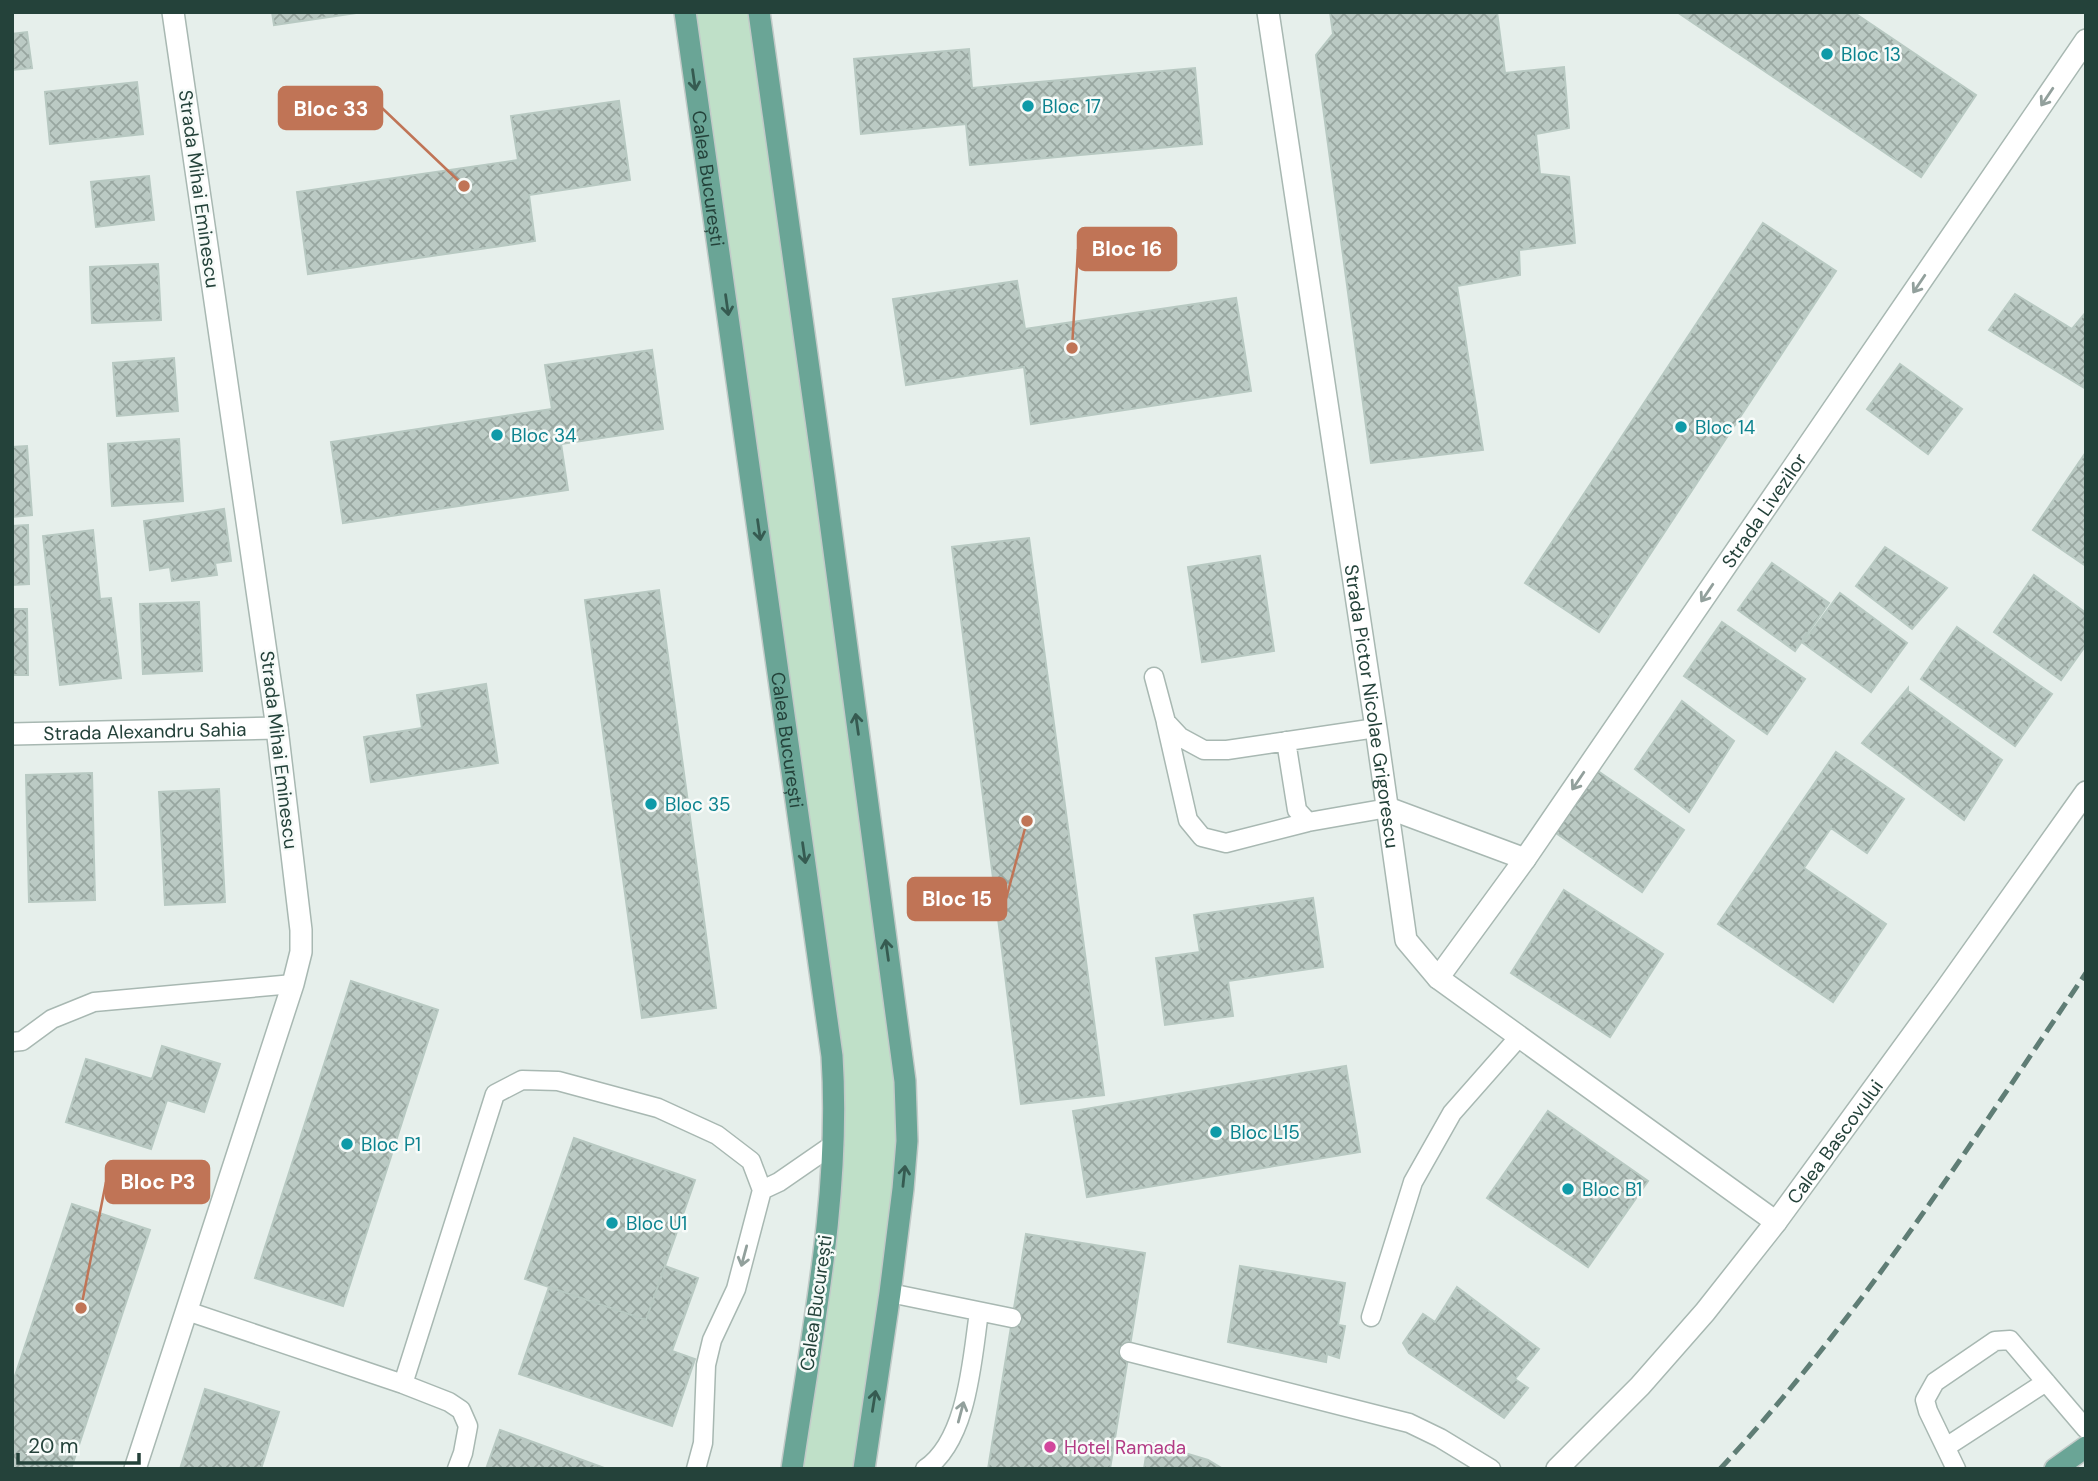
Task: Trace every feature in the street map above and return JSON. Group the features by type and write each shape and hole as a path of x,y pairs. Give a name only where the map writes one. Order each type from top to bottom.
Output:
{"main road":[{"name":"Calea București","path":"685,12 832,1056 835,1098 831,1196 792,1469"},
{"path":"759,12 905,1081 907,1141 890,1293 864,1469"},
{"path":"2055,1469 2086,1447"}],"street":[{"name":"Strada Mihai Eminescu","path":"135,1469 293,984 300,952 301,930 277,728 173,12"},
{"name":"Strada Pictor Nicolae Grigorescu","path":"1268,12 1406,940 1438,978 1776,1222"},
{"name":"Strada Livezilor","path":"1438,978 1525,859 2086,40"},
{"name":"Strada Alexandru Sahia","path":"12,734 277,728"},
{"name":"Calea Bascovului","path":"1557,1469 1640,1386 1705,1312 1776,1222 2086,792"},
{"path":"1388,808 1525,859"}],"lane":[{"path":"1154,677 1188,820 1202,837 1227,843 1308,822 1388,808"},
{"path":"1166,722 1180,737 1204,750 1227,750 1376,728"},
{"path":"1286,741 1297,810 1308,822"},
{"path":"12,1042 22,1041 52,1019 94,1002 293,984"},
{"path":"1371,1317 1413,1182 1451,1113 1519,1037"},
{"path":"403,1384 495,1094 522,1080 558,1082 658,1108 717,1135 751,1161 762,1190 736,1290 712,1340 706,1364 703,1443 696,1469"},
{"path":"762,1190 779,1182 834,1144"},
{"path":"890,1293 1012,1318"},
{"path":"187,1311 449,1402 461,1410 468,1426 457,1469"},
{"path":"925,1469 945,1447 958,1422 979,1312"},
{"path":"1956,1469 1925,1400 1935,1382 1995,1341 2010,1340 2086,1429"},
{"path":"1129,1352 1409,1423 1491,1469"},
{"path":"1946,1447 2046,1382"}],"green space":[{"path":"684,12 759,12 905,1081 864,1469 792,1469 834,1144"}],"building":[{"path":"272,12 363,12 274,25"},
{"path":"1330,12 1497,12 1505,73 1564,67 1569,128 1536,134 1540,174 1569,177 1575,243 1519,250 1520,275 1457,286 1483,450 1371,463 1316,55 1333,34"},
{"name":"Bloc 13","path":"1677,12 1853,12 1976,95 1921,177"},
{"path":"27,32 32,68 12,70 12,34"},
{"name":"Bloc 17","path":"969,49 972,88 1195,68 1202,144 970,165 966,124 861,134 854,59"},
{"path":"137,82 143,134 50,144 45,92"},
{"path":"619,101 630,180 529,195 535,241 308,274 297,192 518,160 511,116"},
{"path":"149,176 154,220 96,227 91,182"},
{"name":"Bloc 14","path":"1763,223 1836,271 1599,632 1525,583"},
{"path":"158,264 161,320 92,323 90,267"},
{"path":"1017,281 1025,329 1236,298 1251,391 1031,424 1024,367 906,385 893,299"},
{"path":"2015,294 2072,329 2086,312 2086,389 1989,330"},
{"name":"Bloc 34","path":"652,350 663,429 561,444 568,490 343,523 331,442 552,409 545,365"},
{"path":"174,358 178,411 117,416 113,363"},
{"path":"1900,364 1962,409 1928,454 1867,409"},
{"path":"179,439 183,501 112,506 108,444"},
{"path":"27,446 32,515 12,517 12,447"},
{"path":"2086,452 2086,566 2033,530"},
{"path":"224,509 231,561 215,563 217,575 172,581 170,567 150,570 144,521"},
{"path":"28,525 29,584 12,585 12,526"},
{"path":"93,530 100,599 111,598 121,678 60,685 43,536"},
{"path":"1029,538 1104,1095 1021,1104 952,547"},
{"path":"1885,547 1947,588 1912,629 1856,586"},
{"path":"1260,556 1274,651 1202,662 1188,567"},
{"path":"1772,563 1829,603 1795,651 1738,610"},
{"path":"2034,575 2086,613 2086,645 2061,680 1994,632"},
{"name":"Bloc 35","path":"659,590 716,1008 642,1018 585,600"},
{"path":"1840,593 1907,643 1871,692 1803,643"},
{"path":"199,602 202,671 143,674 140,604"},
{"path":"12,609 27,609 28,675 12,675"},
{"path":"1722,622 1805,679 1767,734 1684,676"},
{"path":"1957,627 2052,694 2015,746 1921,679"},
{"path":"486,684 498,763 371,782 364,737 422,728 417,695"},
{"path":"1908,688 1908,691 2002,760 1964,820 1862,743"},
{"path":"1682,701 1734,741 1689,812 1635,769"},
{"path":"1836,752 1904,799 1867,853 1831,828 1804,868 1886,924 1833,1002 1718,924"},
{"path":"1595,769 1684,830 1642,892 1553,831"},
{"path":"92,773 95,900 29,902 26,775"},
{"path":"219,789 225,902 165,905 159,792"},
{"path":"1564,890 1663,954 1610,1037 1511,973"},
{"path":"1313,898 1323,967 1228,981 1233,1016 1165,1025 1156,958 1200,952 1194,915"},
{"name":"Bloc P1","path":"351,981 438,1010 343,1306 255,1278"},
{"path":"162,1046 220,1064 204,1112 167,1100 151,1149 66,1122 86,1059 152,1079"},
{"name":"Bloc L15","path":"1346,1066 1360,1152 1087,1197 1073,1111"},
{"name":"Bloc B1","path":"1548,1111 1648,1181 1588,1267 1487,1198"},
{"name":"Bloc U1","path":"574,1138 695,1180 646,1320 525,1279"},
{"path":"72,1204 150,1230 71,1469 12,1469 12,1385"},
{"name":"Hotel Ramada","path":"1026,1234 1145,1253 1110,1469 988,1469"},
{"path":"665,1266 698,1278 672,1351 695,1359 672,1426 519,1374 549,1287 646,1320"},
{"path":"1240,1266 1345,1283 1338,1325 1345,1326 1339,1358 1327,1354 1326,1362 1228,1342"},
{"path":"1457,1287 1539,1349 1515,1379 1528,1388 1504,1418 1409,1353 1403,1343 1423,1314 1435,1322"},
{"path":"205,1389 279,1412 261,1469 180,1469"},
{"path":"500,1430 607,1469 486,1469"},
{"path":"1148,1442 1208,1460 1223,1469 1144,1469"}],"railway":[{"path":"1720,1469 1820,1352 1867,1291 1957,1165 2086,973"}],"place":[{"name":"Bloc 13","path":"1827,54"},
{"name":"Bloc 17","path":"1028,106"},
{"name":"Bloc 33","path":"464,186"},
{"name":"Bloc 16","path":"1072,348"},
{"name":"Bloc 14","path":"1681,427"},
{"name":"Bloc 34","path":"497,435"},
{"name":"Bloc 35","path":"651,804"},
{"name":"Bloc 15","path":"1027,821"},
{"name":"Bloc L15","path":"1216,1132"},
{"name":"Bloc P1","path":"347,1144"},
{"name":"Bloc B1","path":"1568,1189"},
{"name":"Bloc U1","path":"612,1223"},
{"name":"Bloc P3","path":"81,1308"},
{"name":"Hotel Ramada","path":"1050,1447"}]}
